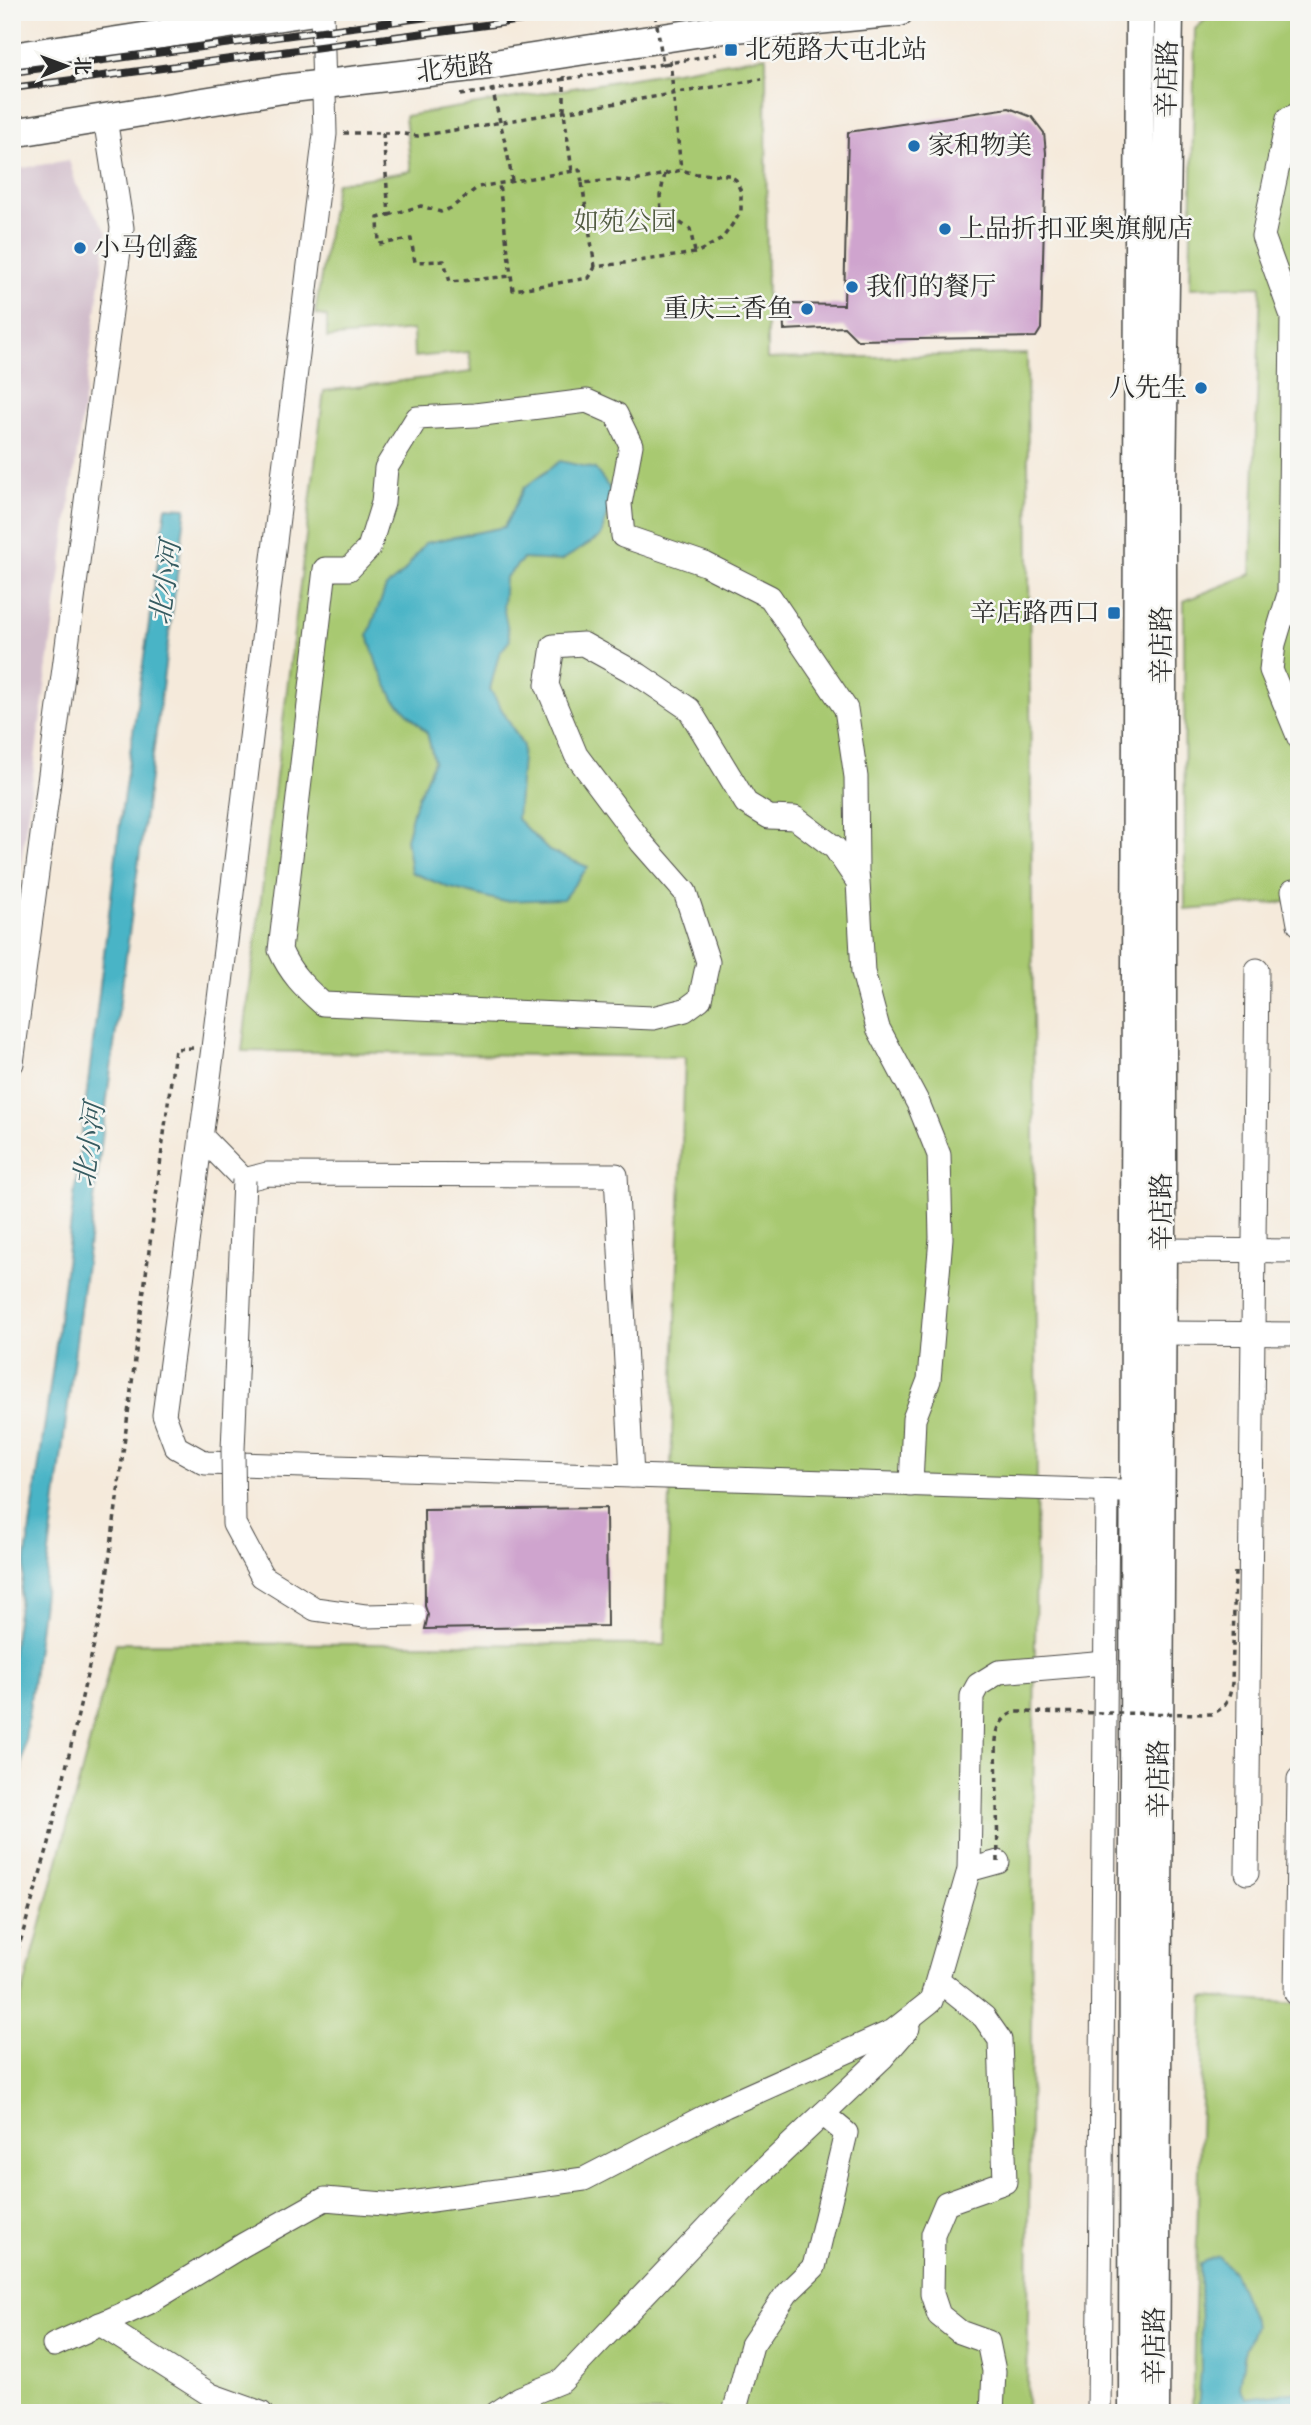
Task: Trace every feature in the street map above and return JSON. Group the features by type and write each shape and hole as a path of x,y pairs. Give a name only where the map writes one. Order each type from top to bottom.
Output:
{"main road":[{"path":"12,57 308,12"},
{"name":"北苑路","path":"12,133 324,85 564,53 662,44 715,30 899,12"},
{"name":"辛店路","path":"1140,12 1135,611 1148,1492 1155,2413"},
{"name":"辛店路","path":"1133,2413 1148,1492 1161,1333 1162,484 1168,12"}],"street":[{"path":"321,12 325,134 213,1048 163,1415 176,1447 205,1463 1148,1492"},
{"path":"1299,114 1288,119 1263,236 1292,316 1289,594 1274,644 1271,670 1299,738"},
{"path":"12,1063 122,228 105,118"},
{"path":"858,882 835,848 795,818 769,817 746,803 690,709 583,644 553,646 547,685 576,755 642,843 685,892 708,962 699,999 685,1010 653,1017 323,1004 301,985 280,950 325,569 349,569 369,548 383,503 386,468 417,418 475,415 587,401 616,414 631,445 620,504 623,536 705,564 770,597 846,709 856,777 863,972 878,1028 918,1103 939,1156 941,1238 929,1380 914,1419 911,1485"},
{"path":"1293,891 1299,924"},
{"path":"1247,1873 1242,1572 1253,1334 1257,970"},
{"path":"201,1136 244,1180 233,1450 234,1524 262,1576 315,1609 365,1616 414,1615"},
{"path":"244,1180 267,1174 616,1175 632,1476"},
{"path":"1161,1250 1299,1251"},
{"path":"1161,1333 1299,1334"},
{"path":"1099,2413 1107,1491"},
{"path":"497,2413 520,2398 562,2381 751,2182 882,2058 935,1991 969,1870 972,1696 978,1685 999,1672 1106,1664"},
{"path":"1299,1779 1296,1993 1299,1993"},
{"path":"969,1870 998,1862"},
{"path":"54,2345 148,2303 325,2199 396,2205 584,2179 725,2106 893,2031 935,1991"},
{"path":"935,1991 984,2017 1000,2040 1005,2182 946,2203 933,2234 932,2294 939,2315 960,2332 988,2342 994,2371 992,2413"},
{"path":"734,2413 752,2345 787,2293 814,2267 846,2133 823,2114"},
{"path":"100,2324 211,2395 261,2413"}],"path":[{"path":"460,95 662,44"},
{"path":"662,44 717,54"},
{"path":"662,44 673,94 681,170"},
{"path":"564,53 564,112 572,171"},
{"path":"488,65 513,181"},
{"path":"325,134 383,133 418,136 762,79"},
{"path":"383,133 389,215"},
{"path":"499,184 513,290 589,278 595,267 580,170 478,187 451,208 441,212 421,206 378,218 379,244 411,239 415,262 444,261 450,282 511,276"},
{"path":"582,183 617,180 631,182 681,170 696,174 729,175 736,180 741,192 741,212 722,239 696,253 595,267"},
{"path":"665,174 660,196 661,211 690,229 696,253"},
{"path":"12,1970 49,1843 104,1600 175,1049 213,1048"},
{"path":"998,1862 996,1741 999,1725 1015,1712 1212,1714 1219,1710 1230,1697 1242,1572"}],"shaded area":[{"path":"69,160 76,184 107,232 12,928 12,170"}],"green space":[{"path":"1214,12 1299,12 1299,901 1185,910 1184,601 1251,574 1261,286 1190,288 1195,29"},
{"name":"如苑公园","path":"766,56 767,359 1027,354 1037,1453 1027,2413 12,2413 12,2033 116,1643 665,1645 685,1057 242,1051 324,391 472,372 469,352 414,357 413,330 327,338 327,317 315,314 336,183 411,171 405,116"},
{"path":"1204,1997 1299,2004 1299,2413 1192,2413"}],"water":[{"path":"560,461 595,469 613,493 601,536 561,561 523,559 505,578 503,606 510,640 499,654 490,689 523,746 517,819 549,851 588,867 563,899 501,901 447,887 411,872 406,839 415,804 434,761 427,733 394,699 377,665 368,635 386,587 403,573 425,543 504,527 524,488"},
{"name":"北小河","path":"166,507 186,508 21,1773 12,1806 12,1654 55,1352 122,807"},
{"path":"1218,2256 1234,2273 1255,2325 1245,2350 1240,2388 1246,2398 1299,2391 1299,2413 1198,2413 1201,2370 1200,2263"}],"building":[{"name":"上品折扣亚奥旗舰店","path":"1009,108 1032,117 1044,133 1046,153 1041,329 1036,337 857,340 844,327 784,330 783,304 844,305 848,132"},
{"path":"606,1508 607,1626 425,1629 428,1615 425,1606 424,1510"}],"railway":[{"path":"12,72 466,12"},
{"path":"12,88 583,12"}],"place":[{"name":"北苑路大屯北站","path":"731,50"},
{"name":"家和物美","path":"914,146"},
{"name":"上品折扣亚奥旗舰店","path":"945,229"},
{"name":"小马创鑫","path":"80,248"},
{"name":"我们的餐厅","path":"852,287"},
{"name":"重庆三香鱼","path":"807,309"},
{"name":"八先生","path":"1201,388"},
{"name":"辛店路西口","path":"1114,613"}]}
